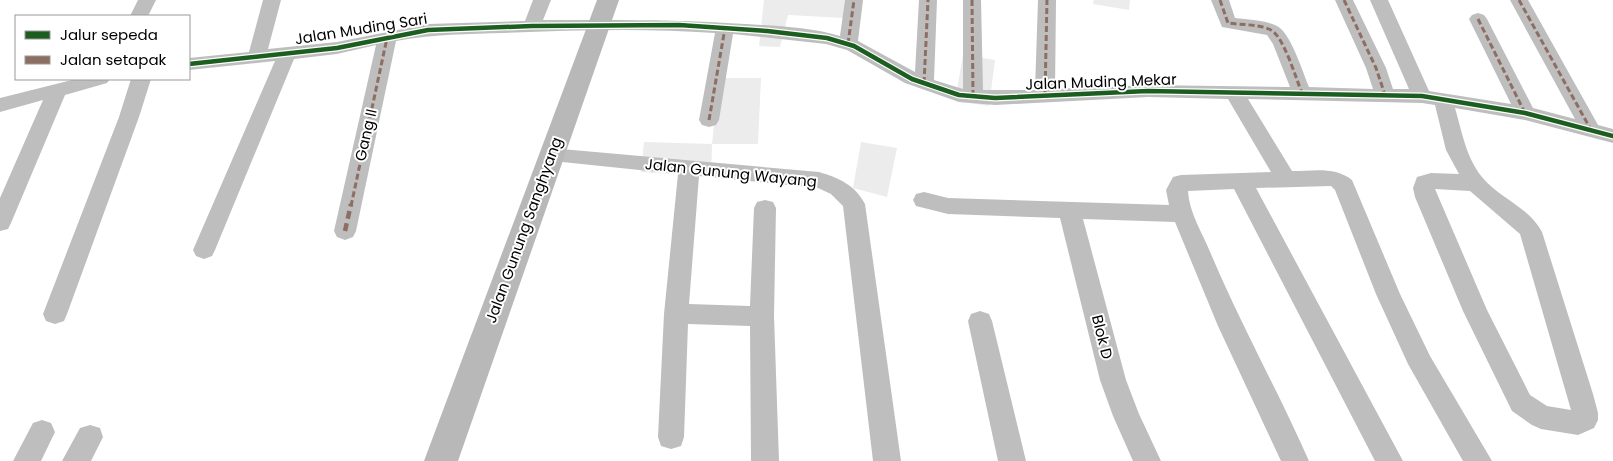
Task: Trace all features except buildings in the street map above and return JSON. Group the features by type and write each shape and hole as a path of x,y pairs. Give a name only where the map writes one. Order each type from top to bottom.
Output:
{"main road":[{"name":"Jalan Gunung Sanghyang","path":"440,461 608,0"}],"street":[{"path":"140,15 148,0"},
{"path":"257,56 272,0"},
{"path":"532,26 542,0"},
{"path":"848,44 854,0"},
{"path":"924,83 928,0"},
{"path":"972,0 973,96"},
{"path":"1045,95 1046,0"},
{"path":"1220,0 1228,23 1265,28 1277,36 1302,93"},
{"path":"1344,0 1376,68 1385,95"},
{"path":"1379,0 1422,96"},
{"path":"1519,0 1591,130"},
{"path":"1478,19 1525,113"},
{"name":"Jalan Muding Sari","path":"190,64 337,48 428,30 598,25"},
{"name":"Jalan Muding Mekar","path":"598,25 725,28 827,38 848,44 924,83 947,92 973,96 995,98 1148,91 1422,96 1525,113 1613,136"},
{"path":"709,120 725,28"},
{"name":"Gang II","path":"344,231 388,38"},
{"path":"204,250 287,54"},
{"path":"24,99 35,80"},
{"path":"0,105 96,80"},
{"path":"55,314 129,117 141,80"},
{"path":"0,223 58,90"},
{"path":"1234,93 1285,178"},
{"path":"1443,99 1456,150 1475,183 1522,220 1531,232 1585,413 1585,420 1578,423 1541,418 1521,404 1475,311 1424,188 1425,183 1431,181 1475,183"},
{"name":"Jalan Gunung Wayang","path":"550,155 819,180 837,186 846,192 854,204 887,461"},
{"path":"671,437 676,314 689,169"},
{"path":"1295,461 1256,382 1204,266 1183,214 1177,192 1181,183 1285,178 1332,178 1344,186 1388,294 1421,364 1478,461"},
{"path":"1241,181 1389,461"},
{"path":"924,200 948,206 1069,208 1183,214"},
{"path":"765,208 762,316 765,461"},
{"name":"Blok D","path":"1069,208 1113,380 1126,416 1147,461"},
{"path":"676,314 762,316"},
{"path":"980,321 1012,461"},
{"path":"27,461 42,432"},
{"path":"76,461 90,437"}],"shaded area":[{"path":"764,0 845,0 843,18 788,15 780,47 759,46"},
{"path":"1094,0 1130,0 1129,10 1093,4"},
{"path":"963,55 995,60 989,106 955,101"},
{"path":"719,78 761,78 758,144 712,144"},
{"path":"644,142 712,144 711,176 641,172"},
{"path":"861,142 897,148 887,197 853,188"}],"marked path":[{"path":"848,44 854,0"},
{"path":"924,83 928,0"},
{"path":"972,0 973,96"},
{"path":"1045,95 1047,0"},
{"path":"1220,0 1228,23 1265,28 1273,31 1282,44 1302,93"},
{"path":"1344,0 1376,68 1385,95"},
{"path":"1519,0 1591,130"},
{"path":"1478,19 1525,113"},
{"path":"709,120 725,28"},
{"path":"345,231 387,38"}],"cycle path":[{"path":"190,64 337,48 428,30 532,26 679,25 767,31 827,38 854,46 912,79 959,95 995,98 1148,91 1422,96 1525,113 1613,136"}]}
